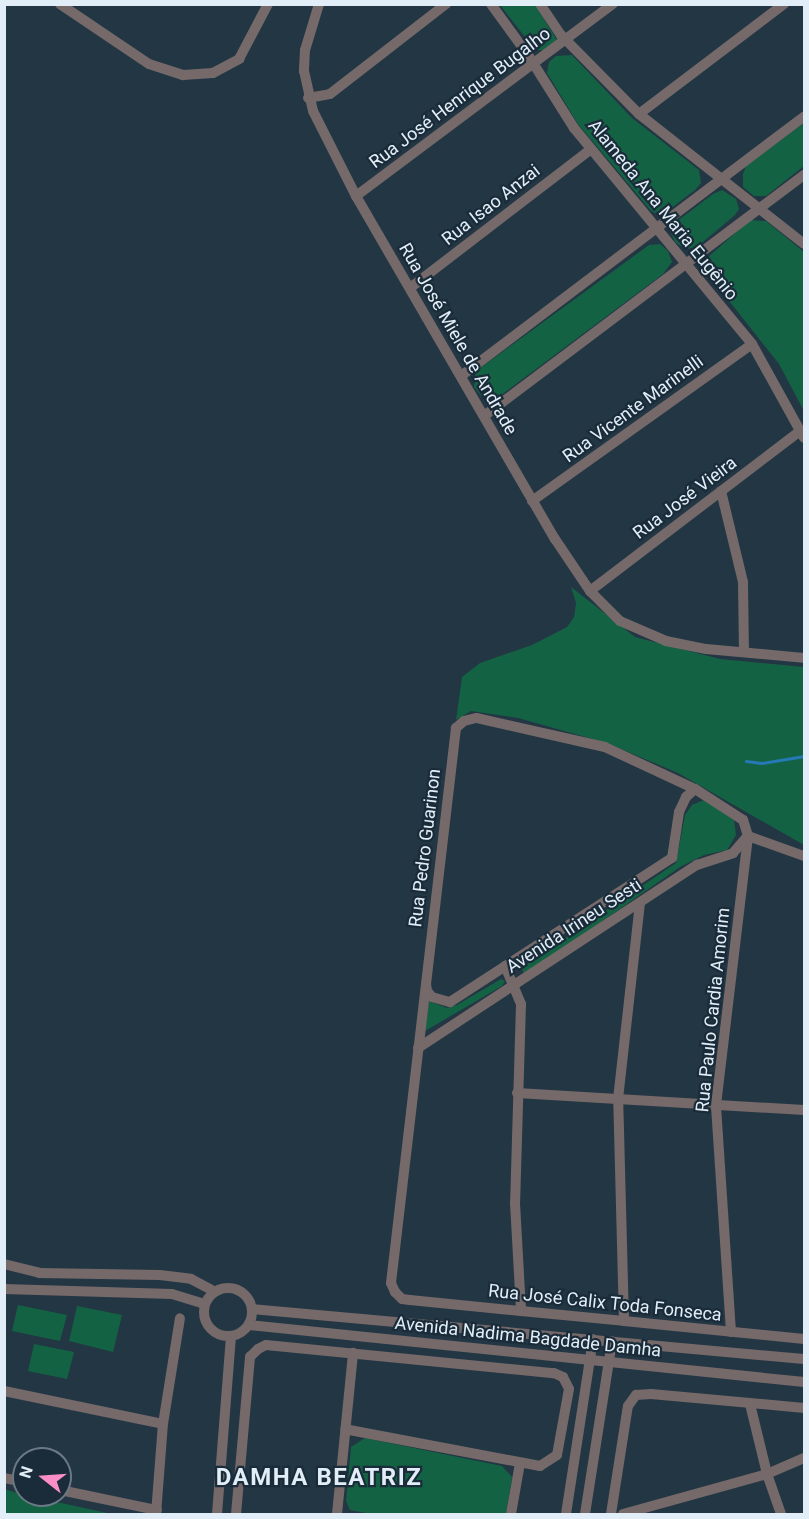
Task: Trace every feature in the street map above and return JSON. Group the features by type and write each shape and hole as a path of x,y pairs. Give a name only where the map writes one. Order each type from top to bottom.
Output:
{"street":[{"path":"60,4 149,64 183,75 213,73 239,58 268,4"},
{"path":"255,4 262,18"},
{"name":"Rua José Miele de Andrade","path":"319,4 305,50 304,71 308,98 356,196 532,501 590,591 620,621 640,632 706,649 804,658"},
{"path":"308,98 330,94 446,4"},
{"name":"Alameda Ana Maria Eugênio","path":"491,4 534,64 574,128 752,344 802,434"},
{"path":"540,4 566,40 639,114 804,244"},
{"name":"Rua José Henrique Bugalho","path":"356,196 613,4"},
{"path":"639,114 784,4"},
{"path":"461,376 804,117"},
{"name":"Rua Isao Anzai","path":"410,288 591,149"},
{"path":"484,416 804,175"},
{"name":"Rua Vicente Marinelli","path":"532,501 752,344"},
{"name":"Rua José Vieira","path":"590,591 721,491 802,434"},
{"path":"721,491 743,582 744,652"},
{"name":"Rua Pedro Guarinon","path":"402,1299 391,1283 456,728 464,721 476,718 605,747 695,789"},
{"path":"695,789 743,820 748,836 804,856"},
{"name":"Avenida Irineu Sesti","path":"426,984 427,991 432,997 450,1002 672,858 679,812 686,797 695,789"},
{"name":"Avenida Irineu Sesti","path":"418,1048 697,865 733,853 748,836"},
{"name":"Rua Paulo Cardia Amorim","path":"731,1332 716,1105 748,836"},
{"path":"624,1321 618,1099 640,903"},
{"path":"506,966 521,1004 514,1203 520,1311"},
{"path":"517,1094 804,1110"},
{"path":"4,1264 39,1273 160,1275 191,1280 215,1292"},
{"path":"231,1288 238,1290 250,1301 252,1309 249,1325 238,1335 231,1337 215,1333 209,1328 205,1320 205,1304 215,1292 231,1288"},
{"path":"4,1289 172,1294 205,1304"},
{"name":"Rua José Calix Toda Fonseca","path":"402,1299 804,1339"},
{"name":"Avenida Nadima Bagdade Damha","path":"252,1309 804,1359"},
{"path":"72,1493 157,1512 163,1424 180,1317"},
{"name":"Avenida Nadima Bagdade Damha","path":"249,1325 804,1382"},
{"path":"217,1515 231,1337"},
{"path":"566,1515 593,1340"},
{"path":"585,1515 612,1341"},
{"name":"Avenida Nadima Bagdade Damha","path":"236,1515 250,1357 266,1345 554,1373 563,1377 568,1389 557,1455 540,1466 520,1463"},
{"path":"337,1515 352,1353"},
{"path":"4,1391 163,1424"},
{"path":"611,1515 628,1407 636,1395 651,1394 804,1408"},
{"path":"750,1404 767,1474 782,1515"},
{"path":"345,1429 520,1463 511,1515"},
{"path":"623,1515 767,1474 804,1458"},
{"path":"573,1470 591,1473"}],"green space":[{"path":"500,5 535,5 557,40 546,50 535,50"},
{"path":"572,55 632,118 699,170 701,183 661,216 651,211 578,124 547,73 549,62 556,56"},
{"path":"804,123 804,166 766,196 754,196 743,187 743,174 746,166"},
{"path":"722,190 736,199 739,209 735,215 697,247 686,249 676,243 671,234 672,225 713,194"},
{"path":"750,220 766,221 804,252 804,411 779,364 707,273 706,259"},
{"path":"660,244 668,251 672,262 663,274 500,396 482,397 474,387 476,371 649,245"},
{"path":"571,587 635,637 720,659 804,667 804,845 678,773 607,743 518,718 471,711 456,720 462,677 480,663 532,645 567,627 574,617 576,603"},
{"path":"704,800 734,820 736,835 727,850 704,855 680,867 525,975 521,968 676,863 685,815 692,805"},
{"path":"501,979 505,981 502,986 425,1031 429,1001 447,1008 457,1005"},
{"path":"18,1305 67,1315 60,1341 12,1331"},
{"path":"77,1306 122,1315 113,1352 69,1341"},
{"path":"34,1344 74,1352 67,1379 28,1371"},
{"path":"365,1438 502,1466 512,1477 506,1514 371,1514 350,1510 346,1501 351,1447"},
{"path":"4,1489 12,1491 12,1507 72,1505 112,1514 5,1514"}],"waterway":[{"path":"746,761 762,763 804,756"}],"district":[{"name":"DAMHA BEATRIZ","path":"319,1478"}]}
